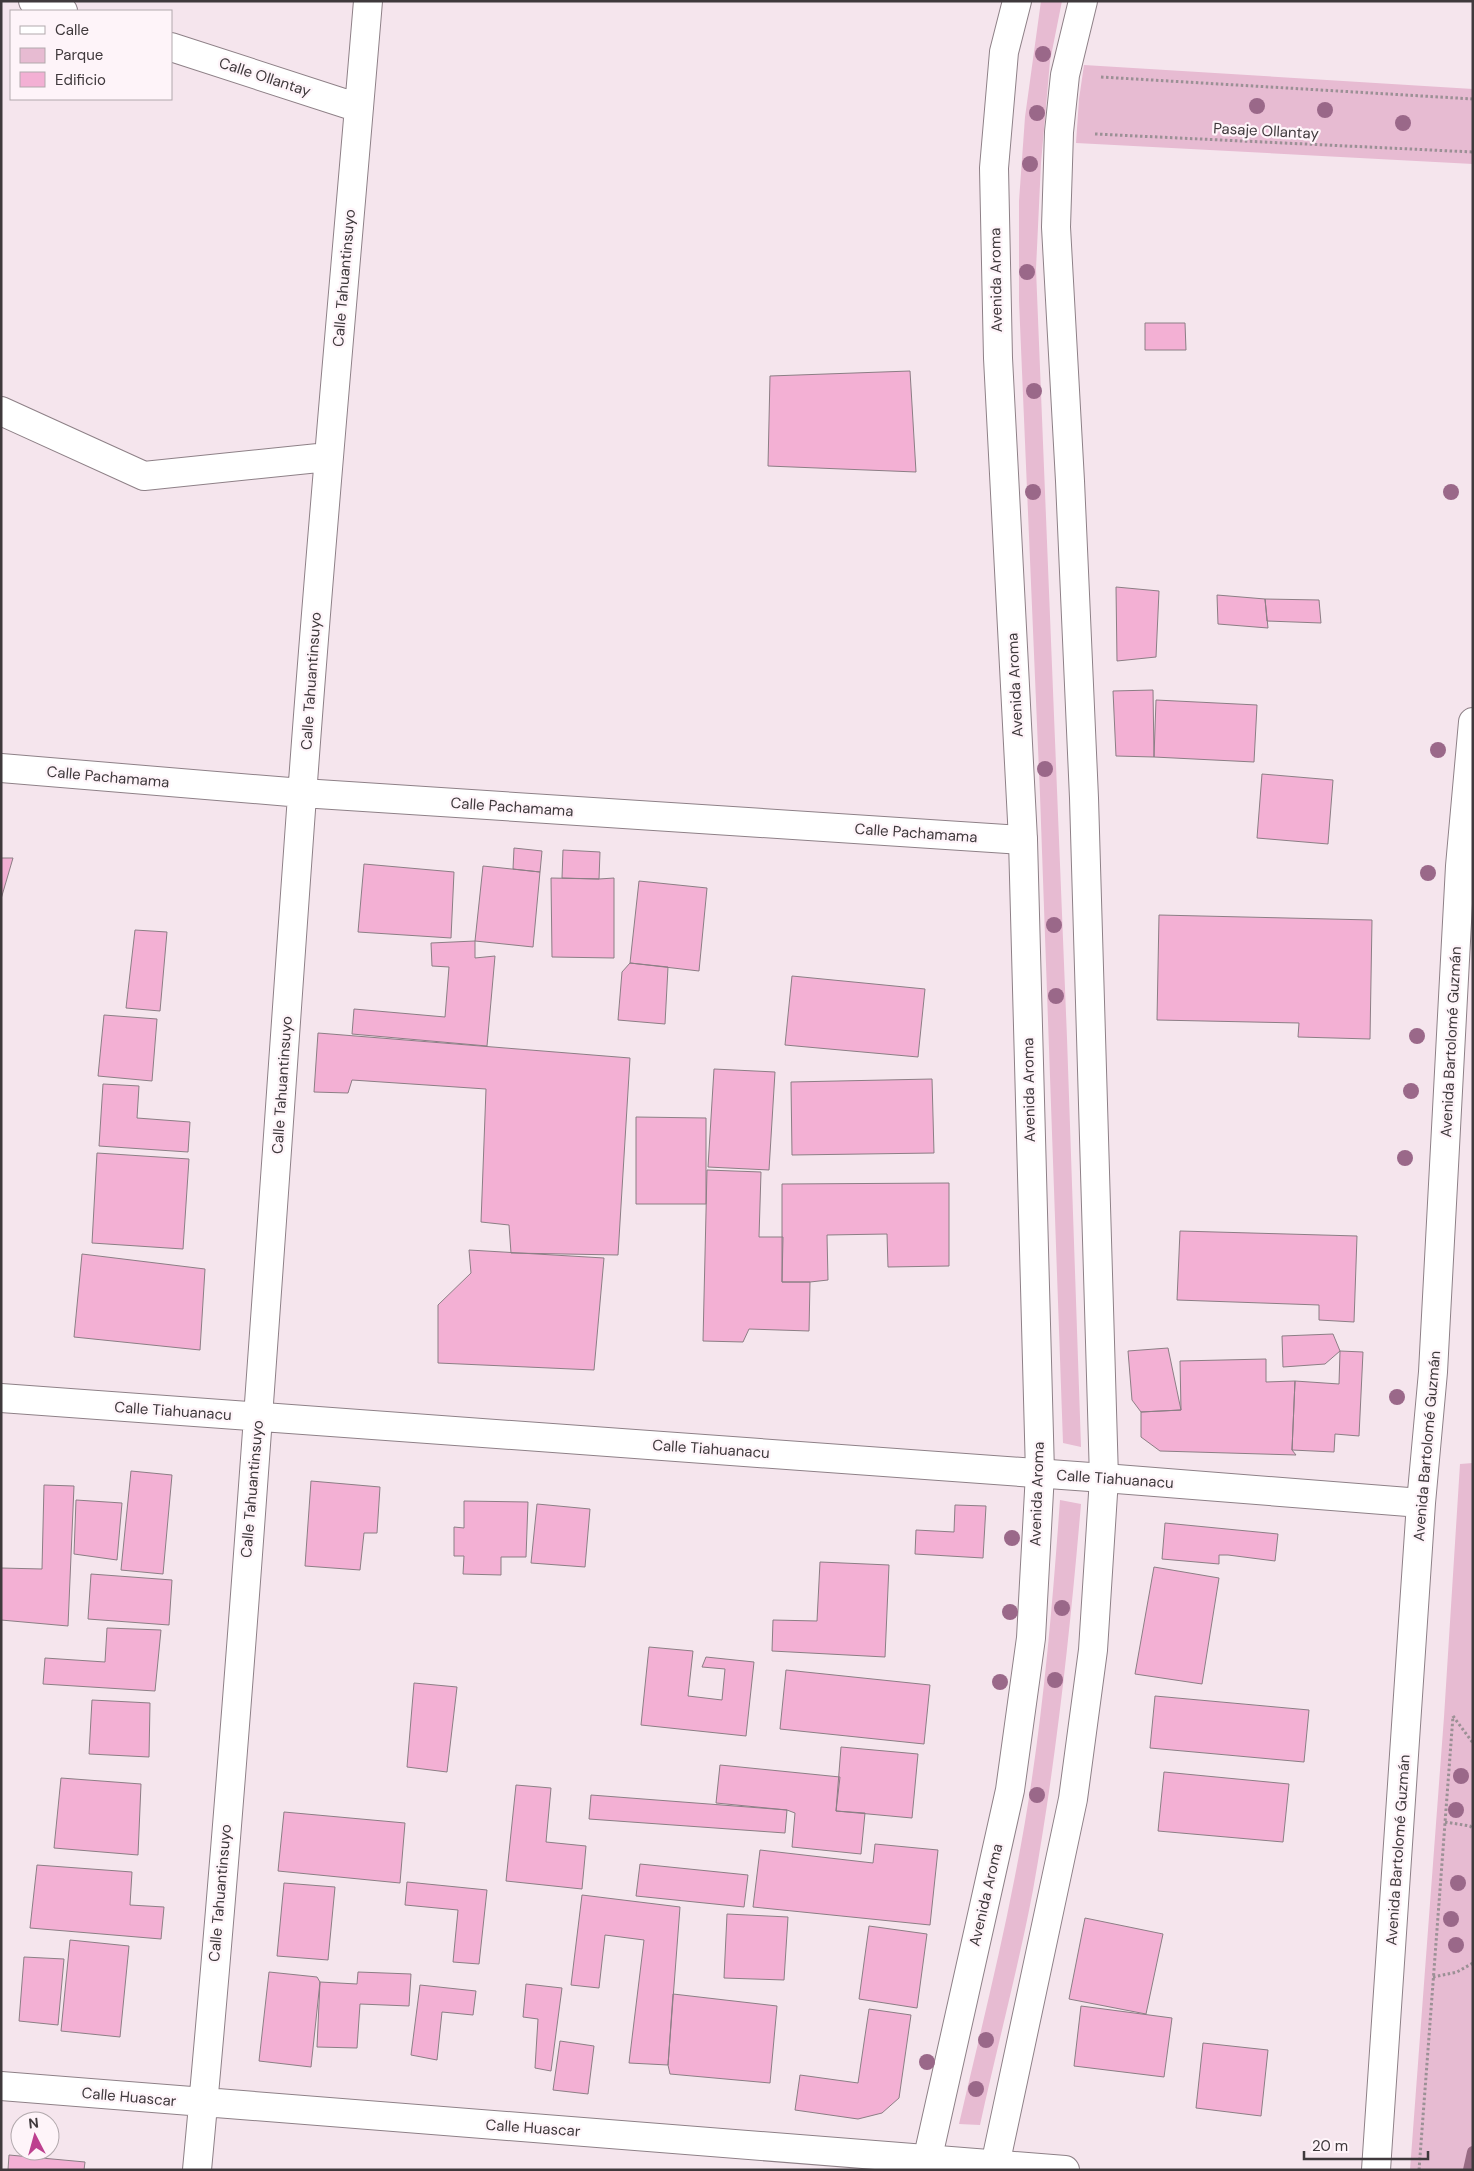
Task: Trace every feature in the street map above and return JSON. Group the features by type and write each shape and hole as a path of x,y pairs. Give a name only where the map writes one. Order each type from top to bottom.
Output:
{"street":[{"path":"33,1 60,10"},
{"name":"Calle Tahuantinsuyo","path":"198,2170 258,1417 328,457 368,1"},
{"name":"Avenida Aroma","path":"926,2164 1010,1790 1031,1638 1040,1473 1023,840 998,358 994,168 1004,52 1017,1"},
{"path":"995,2167 1073,1799 1093,1650 1104,1478 1084,788 1056,227 1059,132 1065,75 1083,1"},
{"name":"Calle Ollantay","path":"172,47 360,108"},
{"path":"1,411 144,476 328,457"},
{"name":"Avenida Bartolomé Guzmán","path":"1376,2170 1422,1503 1433,1372 1460,866 1473,722"},
{"name":"Calle Pachamama","path":"1,768 302,793 1023,840"},
{"name":"Calle Tiahuanacu","path":"1,1398 1040,1473 1422,1503"},
{"name":"Calle Huascar","path":"1,2086 926,2164 1065,2170"}],"path":[{"path":"1065,75 1473,99"},
{"name":"Pasaje Ollantay","path":"1059,132 1473,152"},
{"path":"1419,2170 1453,1716 1473,1743"},
{"path":"1445,1822 1470,1826 1473,1829"},
{"path":"1433,1978 1457,1972 1473,1963"}],"green space":[{"path":"1041,1 1062,1 1050,61 1041,163 1036,269 1067,1038 1081,1447 1063,1443 1040,795 1019,301 1019,201 1025,117"},
{"path":"1084,65 1473,89 1473,164 1076,143 1079,99"},
{"path":"1473,1463 1473,2170 1410,2170 1444,1717 1460,1464"},
{"path":"1060,1500 1081,1504 1062,1697 1049,1794 1021,1949 980,2125 959,2124 1009,1907 1024,1829 1044,1689"}],"building":[{"path":"1145,323 1185,323 1186,350 1145,350"},
{"path":"910,371 916,472 768,466 770,376"},
{"path":"1116,587 1159,591 1156,657 1117,661"},
{"path":"1217,595 1265,599 1268,628 1218,624"},
{"path":"1265,599 1319,600 1321,623 1267,621"},
{"path":"1153,690 1154,757 1116,756 1113,691"},
{"path":"1156,700 1257,705 1254,762 1154,757"},
{"path":"1262,774 1333,780 1328,844 1257,838"},
{"path":"514,848 542,851 540,872 513,869"},
{"path":"563,850 600,852 599,879 562,878"},
{"path":"1,858 13,858 1,899"},
{"path":"364,864 454,872 451,938 358,932"},
{"path":"483,866 540,872 533,947 475,941"},
{"path":"551,878 614,878 614,958 552,957"},
{"path":"639,881 707,888 699,971 630,963"},
{"path":"1159,915 1372,920 1370,1039 1298,1037 1299,1023 1157,1020"},
{"path":"135,930 167,932 160,1011 126,1008"},
{"path":"475,941 475,958 495,956 487,1046 352,1034 354,1009 445,1017 449,967 432,966 431,943"},
{"path":"630,963 668,967 665,1024 618,1020 622,972"},
{"path":"792,976 925,989 918,1057 785,1045"},
{"path":"104,1015 157,1019 152,1081 98,1076"},
{"path":"318,1033 630,1058 618,1255 511,1253 509,1225 481,1222 486,1089 352,1080 348,1093 314,1092"},
{"path":"714,1069 775,1072 769,1170 708,1167"},
{"path":"932,1079 934,1153 792,1155 791,1082"},
{"path":"103,1084 139,1086 137,1118 190,1122 188,1152 99,1146"},
{"path":"636,1117 706,1118 706,1204 636,1204"},
{"path":"97,1153 189,1159 183,1249 92,1243"},
{"path":"707,1170 761,1172 759,1237 783,1237 782,1282 810,1282 809,1331 749,1329 743,1342 703,1341"},
{"path":"949,1183 949,1266 888,1267 887,1234 827,1235 828,1280 782,1282 782,1184"},
{"path":"1180,1231 1357,1236 1354,1322 1319,1320 1319,1305 1177,1300"},
{"path":"469,1250 604,1258 594,1370 438,1363 438,1305 471,1273"},
{"path":"82,1254 205,1269 200,1350 74,1337"},
{"path":"1333,1334 1340,1351 1325,1364 1283,1367 1282,1336"},
{"path":"1168,1348 1181,1410 1141,1412 1132,1400 1128,1351"},
{"path":"1340,1351 1363,1352 1359,1436 1335,1434 1334,1452 1292,1450 1295,1381 1339,1384"},
{"path":"1266,1359 1266,1382 1295,1381 1292,1450 1296,1455 1160,1451 1141,1437 1141,1412 1181,1410 1180,1361"},
{"path":"131,1471 172,1475 163,1574 121,1570"},
{"path":"311,1481 380,1487 377,1533 364,1533 360,1570 305,1566"},
{"path":"44,1485 74,1486 68,1626 1,1620 1,1568 42,1569"},
{"path":"76,1500 122,1503 117,1560 74,1554"},
{"path":"464,1501 528,1502 526,1557 501,1557 501,1575 463,1574 464,1556 454,1556 454,1527 464,1528"},
{"path":"537,1504 590,1509 585,1567 531,1563"},
{"path":"955,1505 986,1506 983,1558 915,1554 916,1530 954,1532"},
{"path":"1165,1523 1278,1534 1275,1561 1228,1555 1219,1555 1219,1564 1162,1559"},
{"path":"820,1562 889,1565 885,1657 772,1651 773,1620 817,1621"},
{"path":"1154,1567 1219,1578 1202,1684 1135,1674"},
{"path":"91,1574 172,1580 169,1625 88,1619"},
{"path":"107,1628 161,1630 155,1691 43,1684 45,1658 105,1662"},
{"path":"649,1647 693,1651 688,1696 722,1700 725,1669 702,1667 706,1657 754,1662 746,1736 641,1725"},
{"path":"786,1670 930,1685 924,1744 780,1729"},
{"path":"414,1683 457,1687 447,1772 407,1767"},
{"path":"1155,1696 1309,1710 1304,1762 1150,1748"},
{"path":"92,1700 150,1703 149,1757 89,1754"},
{"path":"841,1747 918,1754 912,1818 836,1811"},
{"path":"720,1765 840,1777 836,1811 865,1813 861,1854 792,1847 795,1813 787,1810 716,1803"},
{"path":"1164,1772 1289,1784 1283,1842 1158,1831"},
{"path":"61,1778 141,1784 138,1855 54,1848"},
{"path":"516,1785 551,1788 546,1842 586,1846 582,1889 506,1881"},
{"path":"591,1795 787,1810 785,1833 589,1819"},
{"path":"284,1812 405,1823 400,1883 278,1871"},
{"path":"875,1844 938,1850 930,1925 753,1907 760,1850 873,1863"},
{"path":"640,1864 748,1875 744,1907 636,1896"},
{"path":"37,1865 132,1872 130,1905 164,1907 161,1939 30,1928"},
{"path":"407,1882 487,1890 479,1964 453,1962 458,1910 405,1905"},
{"path":"284,1883 335,1887 328,1960 277,1956"},
{"path":"582,1895 680,1907 668,2065 629,2063 644,1940 605,1935 599,1988 571,1985"},
{"path":"727,1914 788,1917 784,1980 724,1978"},
{"path":"1085,1918 1163,1934 1146,2014 1069,1999"},
{"path":"869,1926 927,1934 917,2008 859,1999"},
{"path":"70,1940 129,1946 120,2037 61,2031"},
{"path":"24,1957 64,1959 58,2025 19,2021"},
{"path":"269,1972 317,1977 320,1982 311,2067 259,2061"},
{"path":"358,1972 411,1974 409,2006 360,2004 357,2048 317,2047 320,1982 357,1984"},
{"path":"526,1984 562,1988 551,2071 535,2068 538,2019 523,2017"},
{"path":"420,1985 476,1991 473,2015 442,2012 437,2060 411,2055"},
{"path":"673,1994 777,2006 770,2083 670,2074 668,2065"},
{"path":"1081,2006 1172,2018 1164,2077 1074,2066"},
{"path":"869,2009 911,2015 899,2098 882,2113 858,2119 795,2110 800,2075 858,2083"},
{"path":"560,2041 594,2046 588,2094 553,2090"},
{"path":"1203,2043 1268,2050 1261,2116 1196,2108"},
{"path":"9,2155 10,2161 60,2160 85,2162 84,2170 8,2170"}],"waterway":[{"path":"1469,2170 1473,2152"}]}
